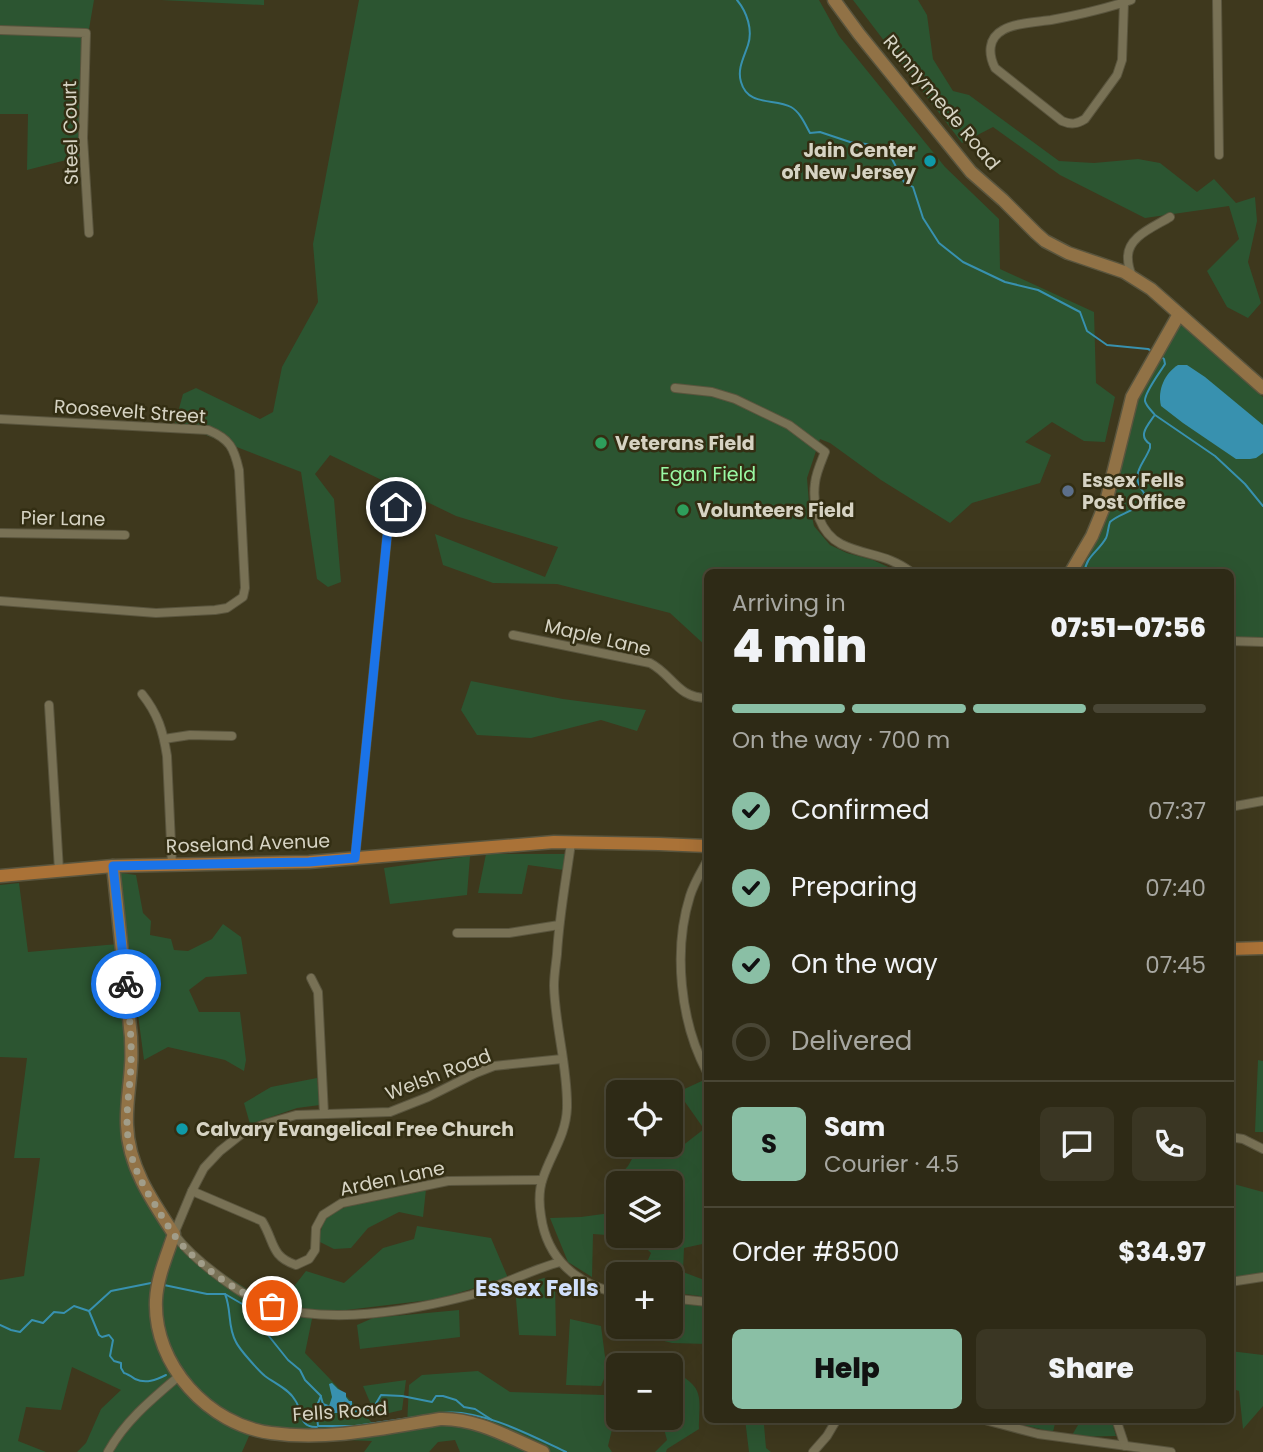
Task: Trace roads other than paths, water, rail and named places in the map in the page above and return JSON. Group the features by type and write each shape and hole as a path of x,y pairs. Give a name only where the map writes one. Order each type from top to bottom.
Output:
{"main road":[{"name":"Roseland Avenue","path":"0,876 113,866 309,862 554,842 704,846"},
{"path":"1234,949 1263,948"}],"street":[{"name":"Runnymede Road","path":"834,0 971,172 1036,233 1068,253 1132,276 1151,289 1263,388"},
{"path":"1217,0 1219,155"},
{"path":"1127,1 1122,60 1117,75 1080,122 1068,124 995,68 990,55 993,40 1000,32 1010,27 1072,16 1127,1"},
{"name":"Steel Court","path":"0,30 86,33 83,138 89,233"},
{"path":"1132,276 1128,250 1133,241 1171,217"},
{"path":"1073,569 1102,514 1129,404 1179,314"},
{"path":"675,388 712,392 735,399 782,421 825,452 814,489 817,511 827,533 841,544 890,559 906,569"},
{"name":"Roosevelt Street","path":"0,419 208,430 219,435 231,444 239,470 246,588 243,597 236,603 215,610 156,612 0,601"},
{"path":"355,858 389,517 396,507"},
{"name":"Pier Lane","path":"0,533 125,535"},
{"name":"Maple Lane","path":"513,635 650,663 689,695 704,698"},
{"path":"1234,641 1263,642"},
{"path":"142,694 158,719 167,756 172,865"},
{"path":"49,705 59,870"},
{"path":"164,739 190,735 232,736"},
{"path":"1234,806 1263,801"},
{"path":"571,843 559,925 554,986 567,1110 564,1132 542,1180 541,1216 547,1237 560,1262 585,1283 606,1290"},
{"path":"113,866 131,1037 127,1107 129,1146 138,1173 150,1196 174,1234 193,1256 244,1294 272,1306 336,1316 416,1307 457,1298 560,1262"},
{"path":"704,867 691,893 684,917 681,970 691,1032 704,1066"},
{"path":"457,933 509,933 559,925"},
{"path":"311,978 318,992 324,1114"},
{"name":"Welsh Road","path":"174,1234 204,1168 244,1132 296,1115 390,1112 494,1066 562,1059"},
{"path":"1234,1138 1263,1149"},
{"name":"Arden Lane","path":"192,1191 262,1222 269,1232 276,1252 285,1261 296,1265 309,1259 315,1250 316,1228 323,1215 342,1203 447,1181 542,1180"},
{"name":"Fells Road","path":"174,1234 158,1285 156,1310 160,1330 179,1376 195,1395 218,1414 244,1427 288,1435 331,1435 453,1419 474,1423 543,1452"},
{"path":"1234,1281 1263,1277"},
{"path":"683,1299 704,1302"},
{"path":"108,1452 129,1422 179,1376"},
{"path":"813,1452 835,1423"},
{"path":"996,1423 1038,1434 1171,1452"},
{"path":"1117,1423 1125,1446"}],"water":[{"path":"1178,365 1187,365 1205,377 1263,425 1263,453 1256,458 1236,459 1161,406 1163,382"},
{"path":"332,1383 352,1401 355,1409 352,1413 327,1412 332,1397 329,1384"}],"waterway":[{"path":"737,0 744,10 749,27 749,39 740,72 741,82 750,95 756,99 791,107 800,115 810,133 820,132 881,149 892,159 904,182 913,187 923,218 939,243 963,262 1005,282 1038,290 1080,312 1087,331 1107,345 1152,351"},
{"path":"1160,356 1165,364 1147,393 1145,401 1148,407 1155,415 1215,456 1245,484 1263,506"},
{"path":"1086,569 1090,558 1106,538 1110,522 1140,504 1144,493 1137,475 1150,448 1144,434 1154,416"},
{"path":"0,1325 20,1332 32,1320 43,1323 54,1312 64,1313 74,1306 89,1311 111,1291 151,1283"},
{"path":"164,1285 207,1294 225,1294 244,1305 321,1396 316,1408 318,1426 355,1426 430,1415"},
{"path":"225,1294 231,1330 238,1345 262,1373 292,1396 304,1422 311,1427 317,1427"},
{"path":"89,1311 99,1335 109,1335 113,1340 110,1356 121,1363 124,1373 143,1381 166,1375"},
{"path":"354,1411 372,1410 381,1395 432,1402 436,1396 443,1396 456,1400 464,1407 475,1409 492,1420"},
{"path":"321,1397 323,1404 328,1406"},
{"path":"442,1413 489,1419 566,1452"}],"place":[{"name":"Jain Center of New Jersey","path":"930,161"},
{"name":"Veterans Field","path":"601,443"},
{"name":"Essex Fells Post Office","path":"1068,491"},
{"name":"Volunteers Field","path":"683,510"},
{"name":"Calvary Evangelical Free Church","path":"182,1129"}],"district":[{"name":"Essex Fells","path":"537,1288"}],"park label":[{"name":"Egan Field","path":"708,474"}]}
